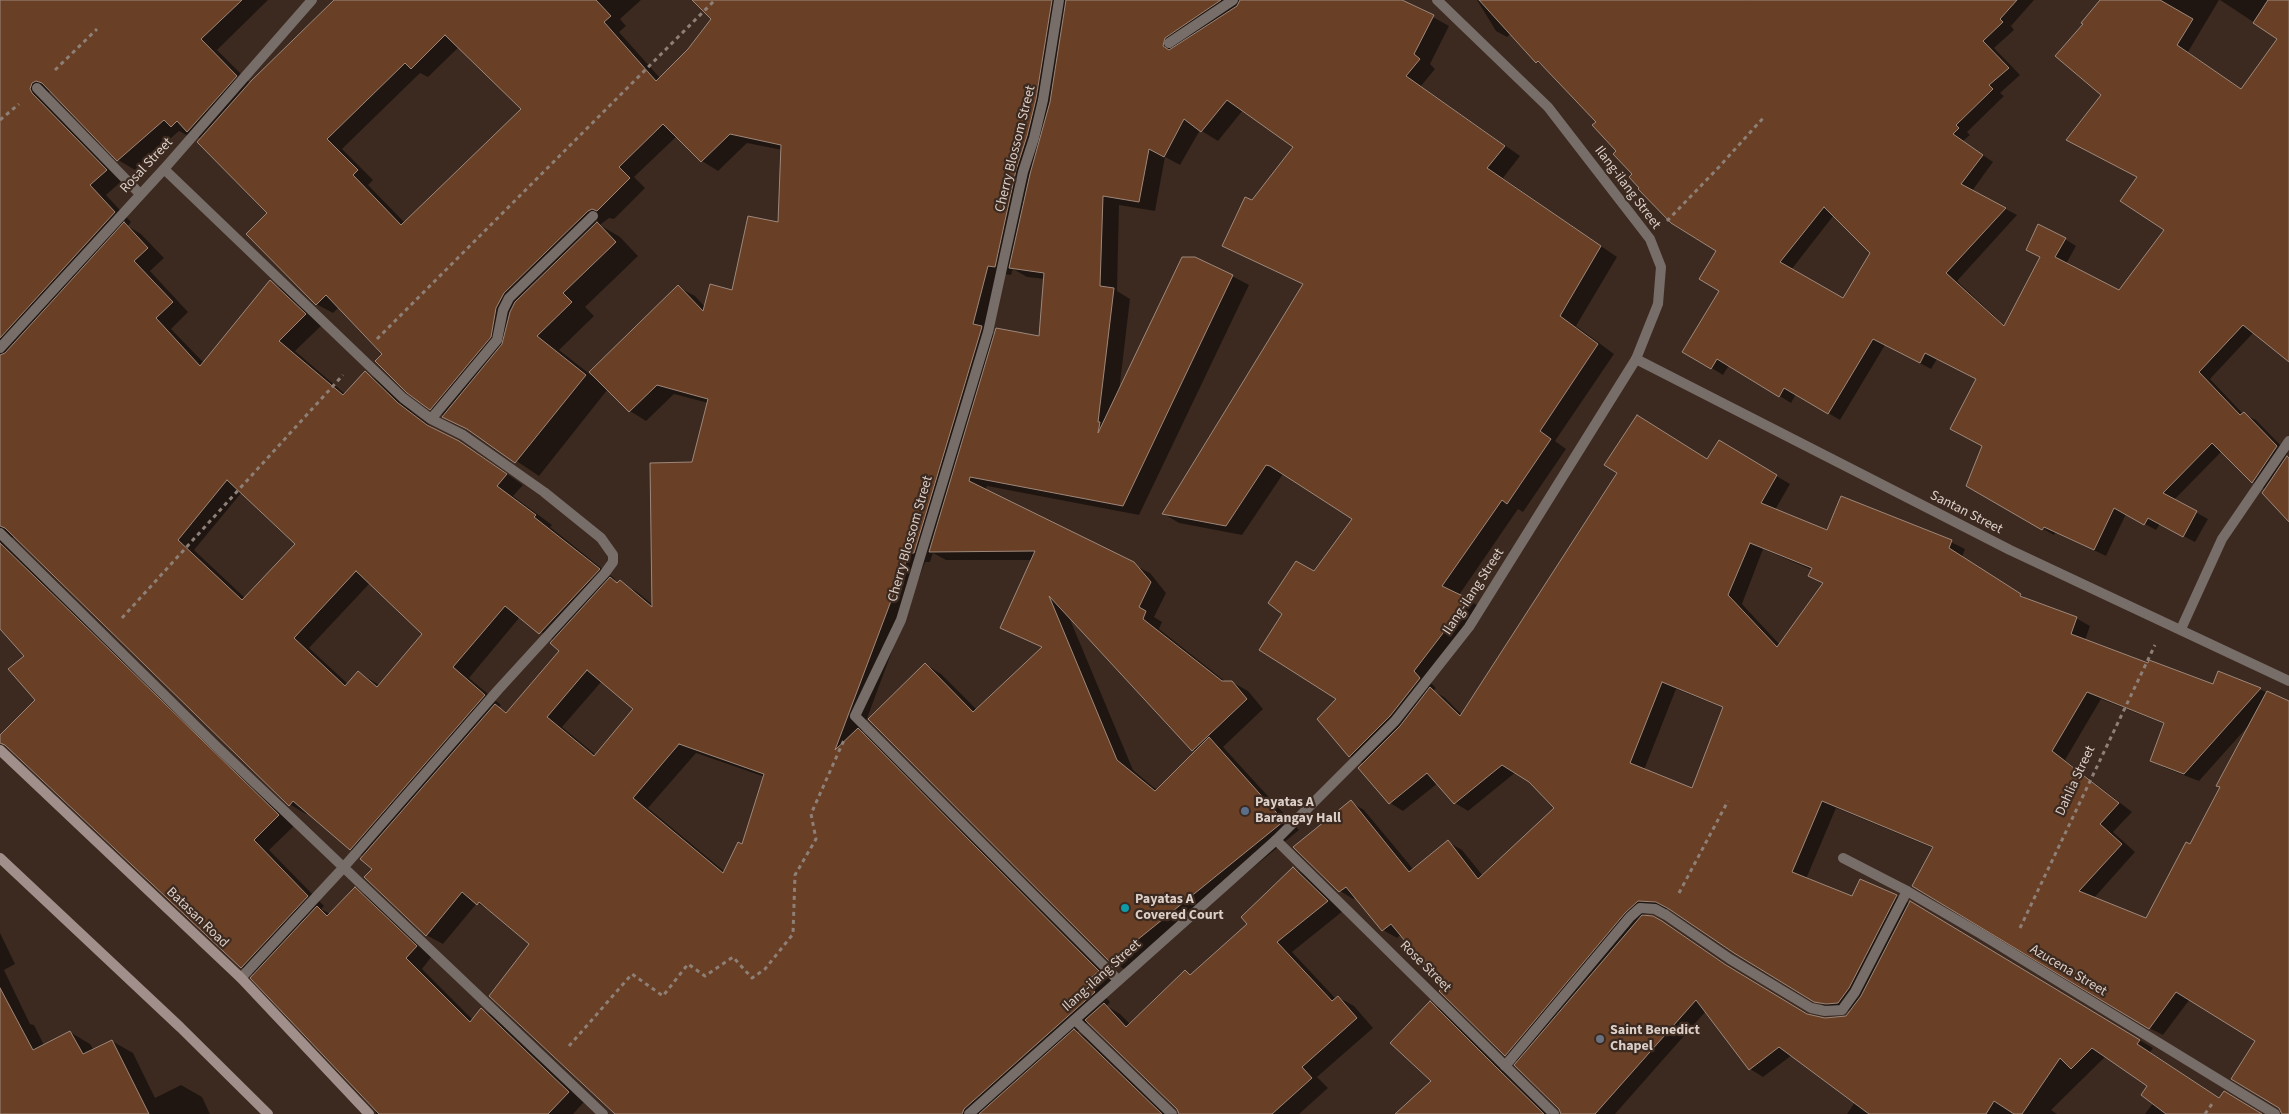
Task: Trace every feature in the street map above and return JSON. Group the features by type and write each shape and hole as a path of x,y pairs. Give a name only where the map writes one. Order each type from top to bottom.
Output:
{"main road":[{"name":"Batasan Road","path":"0,750 241,978 369,1114"},
{"path":"0,858 180,1027 268,1114"}],"street":[{"name":"Rosal Street","path":"0,348 164,169 312,0"},
{"name":"Cherry Blossom Street","path":"855,716 901,620 988,332 1023,172 1043,100 1059,0"},
{"path":"1169,43 1233,0"},
{"name":"Ilang-ilang Street","path":"969,1114 1276,840 1395,721 1470,627 1636,359 1658,304 1661,267 1650,239 1548,107 1437,0"},
{"path":"37,88 140,194"},
{"path":"164,169 359,358 403,398 431,419 464,435 569,512 606,544 613,555 613,562 605,573 498,690 343,868 241,978"},
{"path":"431,419 497,340 503,310 509,298 594,216"},
{"name":"Santan Street","path":"1636,359 2010,550 2182,629 2289,681"},
{"path":"2182,629 2222,539 2289,441"},
{"path":"0,533 343,868 603,1114"},
{"path":"855,716 1118,980"},
{"name":"Rose Street","path":"1276,840 1554,1114"},
{"name":"Azucena Street","path":"1843,858 1907,891 2009,951 2275,1114"},
{"path":"1505,1066 1630,917 1640,908 1646,907 1666,915 1730,959 1811,1008 1826,1011 1842,1010 1855,992 1907,891"},
{"path":"1075,1020 1172,1114"}],"path":[{"path":"105,637 359,358 715,0"},
{"path":"1650,239 1719,167 1764,116"},
{"name":"Dahlia Street","path":"2009,951 2165,622"},
{"path":"552,1066 632,974 663,996 688,964 705,976 733,957 752,978 765,970 794,934 795,875 816,839 811,814 855,716"},
{"path":"1666,915 1696,863 1728,801"}],"building":[{"path":"0,0 242,0 201,39 237,76 187,132 177,121 171,127 164,120 117,161 42,83 36,81 32,83 30,89 32,93 107,170 90,185 115,212 0,338"},
{"path":"334,0 596,0 611,16 604,22 656,81 688,49 711,19 692,0 1052,0 1036,99 1027,136 1016,170 995,267 988,266 973,324 982,326 981,330 914,553 909,553 835,750 858,728 1099,971 1086,982 1095,992 964,1109 962,1114 615,1114 489,996 529,944 479,902 477,905 462,892 426,936 364,877 372,869 360,859 495,704 506,713 559,651 550,643 610,577 617,583 620,580 652,607 650,463 692,462 708,399 657,385 629,412 589,372 678,285 703,311 710,284 732,290 748,216 778,222 781,145 730,134 701,162 663,124 619,167 630,178 597,211 592,209 588,211 504,293 496,308 491,337 430,410 407,393 375,361 382,354 326,295 316,305 246,234 267,213 197,142 251,81","holes":["445,35 521,109 401,225 353,175 358,170 327,139 405,63 411,69","587,670 633,709 594,756 547,717","679,744 764,774 742,844 738,842 723,873 633,798"]},
{"path":"1066,0 1221,0 1165,38 1163,46 1169,50 1237,6 1240,0 1402,0 1434,15 1414,54 1420,59 1406,76 1505,146 1487,168 1601,246 1560,316 1598,344 1540,431 1551,439 1507,504 1502,500 1442,586 1469,599 1414,671 1420,678 1390,716 1349,757 1317,719 1336,699 1259,650 1282,614 1268,603 1296,561 1314,571 1352,519 1266,465 1226,526 1162,514 1303,284 1222,246 1245,197 1252,200 1293,147 1227,100 1201,132 1184,119 1164,157 1149,149 1139,202 1103,196 1100,286 1114,288 1098,433 1182,257 1195,257 1233,275 1123,506 970,477 969,481 1134,562 1151,582 1139,607 1146,611 1143,619 1222,681 1232,681 1247,699 1192,751 1049,596 1117,760 1155,791 1209,737 1284,821 1110,962 868,719 925,663 973,712 1042,647 1000,628 1035,551 929,552 996,328 1039,336 1044,273 1009,268 1030,174 1050,102"},
{"path":"1479,0 2017,0 2000,19 2003,22 1983,41 2009,68 1989,85 1993,89 1956,125 1959,128 1953,134 1983,155 1961,184 2006,208 1946,273 2004,326 2040,257 2026,250 2038,224 2066,238 2055,257 2119,290 2164,230 2120,201 2137,177 2066,140 2101,95 2055,56 2083,24 2081,23 2100,0 2160,0 2193,19 2177,45 2241,89 2277,39 2253,23 2268,0 2289,0 2289,362 2243,325 2199,372 2240,415 2244,412 2277,446 2252,483 2212,443 2163,493 2197,511 2183,537 2148,518 2144,525 2114,508 2094,550 2044,527 2042,530 1966,486 1982,446 1950,429 1976,379 1925,353 1920,363 1873,339 1828,414 1784,388 1779,397 1717,359 1711,369 1682,352 1719,291 1699,279 1716,251 1671,223 1638,189 1629,177 1632,174 1613,154 1616,151 1592,125 1596,122 1538,61 1536,63","holes":["1824,207 1870,253 1843,298 1780,262"]},
{"path":"124,222 148,248 134,261 173,302 156,318 200,366 270,280 306,314 279,341 343,395 365,371 398,403 427,425 459,441 507,474 497,486 536,515 534,517 600,569 539,634 505,606 453,667 485,695 350,850 293,801 289,806 5,528 0,526 0,355 5,353","holes":["227,480 295,544 242,600 178,540","356,571 422,634 377,687 358,671 345,686 294,638"]},
{"path":"597,222 616,242 563,293 572,302 537,336 586,375 515,463 467,429 442,417 502,344 510,312 515,302"},
{"path":"1637,415 1707,459 1719,440 1777,475 1761,503 1827,530 1841,496 1952,540 1949,548 2021,594 2020,596 2077,617 2071,634 2148,663 2149,660 2213,684 2218,671 2261,688 2184,774 2150,761 2164,723 2087,692 2052,751 2119,803 2100,824 2122,844 2079,891 2146,918 2186,842 2190,844 2220,787 2216,786 2267,691 2289,701 2289,1114 2282,1114 2279,1108 2231,1079 2255,1041 2176,992 2149,1029 1912,886 1933,847 1822,801 1792,872 1852,896 1860,879 1897,895 1849,988 1838,1003 1814,1002 1734,953 1669,909 1656,902 1638,901 1625,913 1505,1056 1439,991 1443,987 1391,924 1382,931 1346,887 1339,892 1293,847 1351,800 1409,872 1448,840 1478,879 1554,808 1529,782 1502,765 1454,804 1427,773 1389,804 1358,768 1400,726 1430,687 1460,716 1617,473 1604,465","holes":["1750,543 1812,568 1808,576 1823,583 1777,647 1728,595","1662,682 1723,707 1692,788 1630,763"]},
{"path":"2287,456 2289,458 2289,522 2262,493"},
{"path":"0,543 279,815 254,840 308,896 241,968 5,745 0,743 0,735 35,700 8,669 24,656 0,629"},
{"path":"1293,867 1328,901 1277,942 1332,1001 1338,996 1357,1018 1302,1067 1312,1078 1272,1114 1179,1114 1177,1109 1085,1020 1104,1003 1126,1027 1185,970 1190,975 1247,924 1241,917"},
{"path":"355,887 417,946 406,958 470,1022 481,1008 569,1092 548,1114 379,1114 250,978 317,906 327,916"},
{"path":"1910,901 2140,1040 2137,1044 2219,1098 2224,1091 2262,1114 2166,1114 2141,1095 2147,1086 2092,1048 2071,1069 2060,1058 2022,1114 2014,1114 1994,1101 1986,1114 1869,1114 1779,1047 1749,1070 1696,1000 1595,1114 1561,1114 1559,1109 1514,1065 1642,915 1653,916 1662,921 1726,965 1807,1014 1825,1018 1846,1016 1861,996"},
{"path":"0,988 33,1050 70,1031 83,1054 112,1040 149,1114 0,1114"},
{"path":"1430,1001 1544,1114 1395,1114 1431,1081 1390,1043"},
{"path":"1074,1029 1162,1114 979,1114"}],"place":[{"name":"Payatas A Barangay Hall","path":"1245,811"},
{"name":"Payatas A Covered Court","path":"1125,908"},
{"name":"Saint Benedict Chapel","path":"1600,1039"}]}
